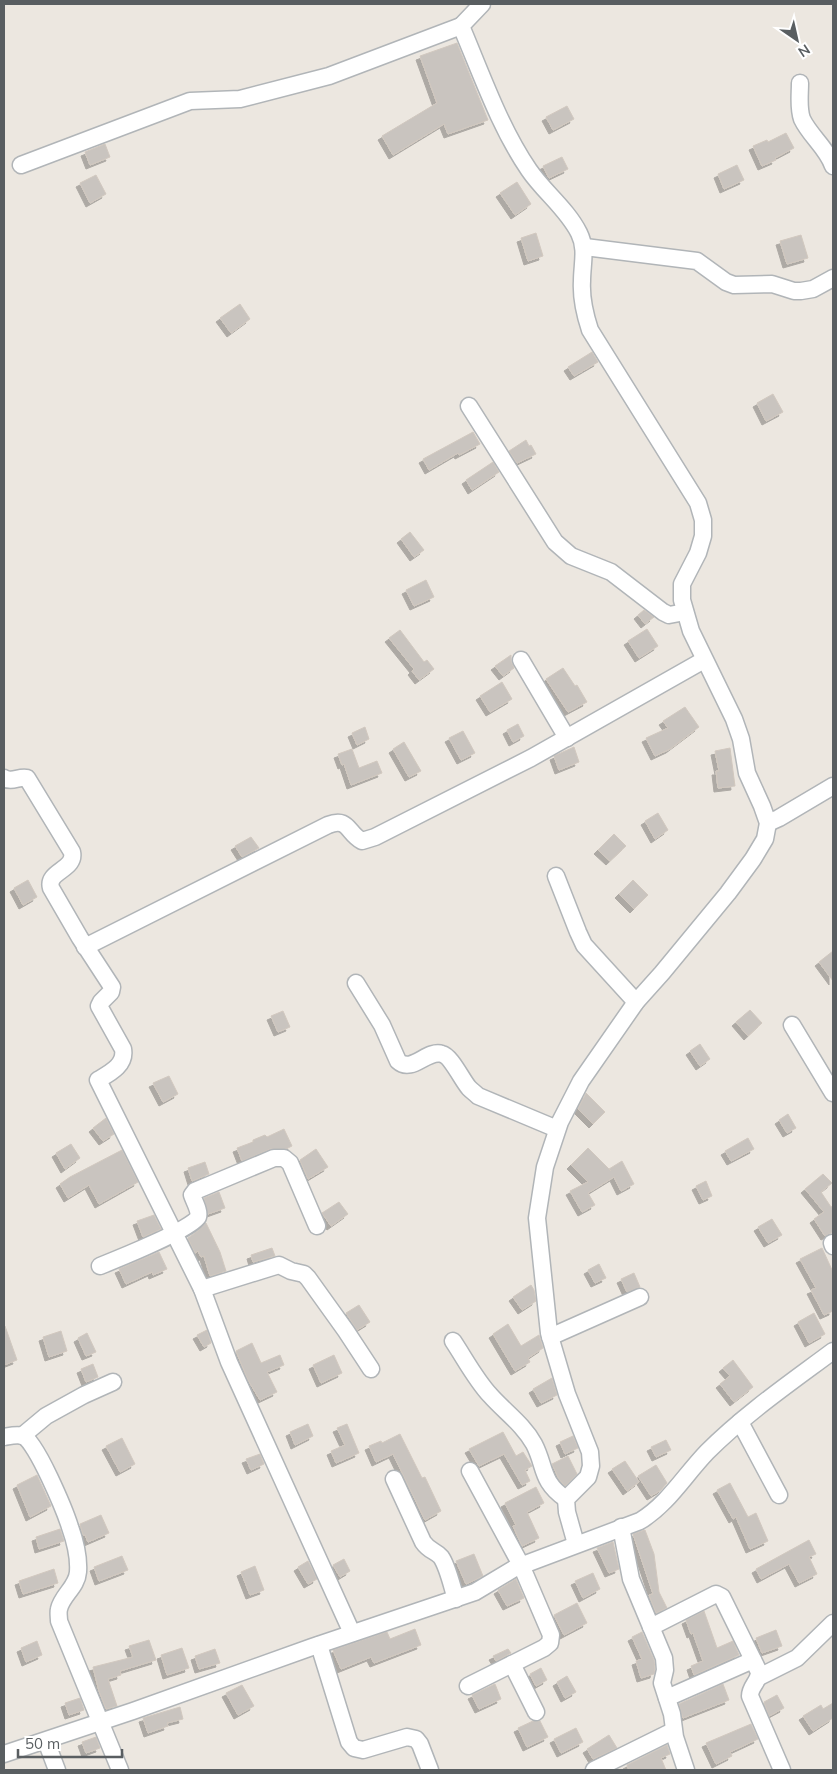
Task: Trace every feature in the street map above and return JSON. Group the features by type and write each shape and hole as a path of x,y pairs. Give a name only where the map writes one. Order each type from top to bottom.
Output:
{"street":[{"path":"21,166 190,101 240,99 329,76 461,26 482,4"},
{"path":"461,26 501,120 529,170 567,215 579,233 584,247 582,283 590,330 698,503 703,520 703,536 682,584 682,600 704,660 734,719 741,739 747,773 768,823 765,839 753,859 728,893 636,1002 581,1081 558,1129 545,1167 536,1218 550,1337 567,1394 590,1452 592,1466 588,1477 566,1499"},
{"path":"800,83 802,118 826,152 833,166"},
{"path":"584,247 697,261 726,282 734,285 772,284 794,291 801,291 813,289 833,278"},
{"path":"469,406 555,542 571,556 611,572 663,612 669,615 685,612"},
{"path":"521,660 567,738"},
{"path":"85,947 328,825 337,822 344,824 362,841 375,837 531,758 704,660"},
{"path":"4,778 8,780 22,777 28,778 72,852 71,862 51,878 51,888 85,947 112,987 111,992 100,1002 99,1006 123,1049 125,1057 121,1064 112,1072 98,1080 202,1289 229,1362 352,1634"},
{"path":"768,823 833,786"},
{"path":"556,876 584,944 636,1002"},
{"path":"356,983 382,1025 398,1061 402,1065 408,1065 441,1053 447,1056 469,1088 478,1096 558,1129"},
{"path":"792,1025 833,1093"},
{"path":"100,1266 175,1234 198,1219 199,1214 192,1195 195,1191 279,1157 284,1158 290,1163 317,1226"},
{"path":"202,1289 279,1265 291,1271 304,1274 371,1369"},
{"path":"550,1337 640,1297"},
{"path":"453,1341 486,1390 518,1421 529,1436 538,1454 544,1474 556,1491 566,1499 567,1512 576,1544"},
{"path":"4,1754 475,1592 521,1566 640,1521 654,1513 707,1452 740,1422 833,1351"},
{"path":"22,1436 46,1416 84,1395 113,1382"},
{"path":"740,1422 779,1495"},
{"path":"4,1437 22,1436 32,1445 47,1473 70,1527 78,1562 78,1574 75,1583 63,1599 59,1610 59,1621 120,1770"},
{"path":"468,1686 544,1648 550,1643 551,1635 521,1566 470,1471"},
{"path":"394,1479 423,1542 442,1560 456,1598"},
{"path":"620,1527 631,1579 664,1658 665,1670 662,1683 672,1714 673,1731 686,1770"},
{"path":"651,1627 716,1594 720,1594 759,1672 759,1677"},
{"path":"782,1770 750,1696 750,1691 759,1677 796,1658 833,1623"},
{"path":"318,1645 349,1742 354,1748 363,1750 407,1737 416,1740 420,1744 430,1770"},
{"path":"667,1698 753,1660"},
{"path":"512,1664 536,1712"},
{"path":"594,1770 673,1731"},
{"path":"46,1741 57,1770"}],"building":[{"path":"457,43 488,120 448,134 444,124 393,155 382,136 437,103 420,56"},
{"path":"567,106 574,119 553,130 546,117"},
{"path":"786,133 794,148 775,158 776,160 762,166 753,146 767,140 768,142"},
{"path":"105,144 110,157 90,165 85,152"},
{"path":"562,157 568,169 549,178 543,166"},
{"path":"737,165 744,180 724,189 718,174"},
{"path":"96,175 106,194 90,203 80,183"},
{"path":"517,182 531,204 515,215 500,193"},
{"path":"536,233 543,256 528,261 521,238"},
{"path":"801,235 808,258 787,264 780,241"},
{"path":"240,304 250,319 231,333 220,318"},
{"path":"592,352 598,362 574,376 568,367"},
{"path":"773,394 783,412 766,421 757,403"},
{"path":"473,432 480,444 459,455 458,453 429,470 423,459"},
{"path":"526,440 536,454 517,463 509,451"},
{"path":"493,462 499,472 472,490 466,480"},
{"path":"410,532 424,550 414,557 401,539"},
{"path":"426,580 434,597 414,606 406,590"},
{"path":"644,610 654,617 645,624 638,615"},
{"path":"647,629 658,646 639,658 628,641"},
{"path":"400,630 424,662 427,660 434,669 419,680 412,671 414,669 389,638"},
{"path":"511,655 514,668 503,676 495,666"},
{"path":"563,668 575,686 577,685 587,702 568,712 546,679"},
{"path":"502,682 512,699 490,712 480,696"},
{"path":"685,707 699,727 670,749 655,756 646,738 668,728 663,721"},
{"path":"518,724 524,736 513,742 507,730"},
{"path":"365,727 369,739 357,745 352,733"},
{"path":"463,731 475,753 461,760 449,738"},
{"path":"404,742 421,771 409,777 393,749"},
{"path":"574,747 579,762 559,770 554,756"},
{"path":"730,748 735,786 718,788 716,771 719,771 715,751"},
{"path":"352,749 359,768 377,761 382,773 351,785 344,764 342,765 338,754"},
{"path":"658,813 668,830 655,839 645,821"},
{"path":"614,834 626,846 610,861 598,850"},
{"path":"251,837 259,848 242,857 235,846"},
{"path":"28,880 37,897 23,905 14,888"},
{"path":"633,880 648,895 634,909 619,894"},
{"path":"833,951 833,981 819,962"},
{"path":"750,1010 762,1023 748,1036 736,1022"},
{"path":"283,1011 290,1027 278,1032 271,1016"},
{"path":"700,1044 710,1059 700,1066 690,1051"},
{"path":"169,1076 178,1094 163,1102 153,1083"},
{"path":"586,1093 605,1112 593,1124 578,1109"},
{"path":"788,1114 796,1128 787,1133 779,1120"},
{"path":"106,1118 114,1134 103,1141 93,1128"},
{"path":"284,1129 292,1146 286,1149 270,1149 242,1161 237,1148 265,1135 267,1137"},
{"path":"748,1138 754,1149 731,1161 725,1151"},
{"path":"71,1144 80,1158 65,1169 56,1153"},
{"path":"588,1148 609,1169 622,1161 634,1184 621,1191 614,1177 588,1193 595,1205 582,1212 570,1191 588,1182 571,1165"},
{"path":"316,1149 328,1167 308,1179 300,1160"},
{"path":"122,1150 138,1182 99,1204 89,1185 68,1198 60,1184"},
{"path":"205,1162 209,1174 192,1181 188,1168"},
{"path":"823,1174 832,1183 821,1192 831,1207 833,1206 833,1232 825,1236 814,1219 824,1212 805,1189"},
{"path":"706,1181 712,1196 703,1200 696,1186"},
{"path":"219,1192 225,1208 208,1214 204,1198"},
{"path":"339,1202 348,1214 331,1226 322,1213"},
{"path":"154,1215 161,1229 143,1237 137,1221"},
{"path":"772,1219 782,1235 768,1243 758,1227"},
{"path":"206,1223 220,1252 226,1271 210,1276 204,1256 201,1257 198,1251 195,1253 188,1238"},
{"path":"272,1248 275,1256 253,1262 251,1255"},
{"path":"822,1248 833,1272 833,1311 824,1315 811,1290 816,1288 800,1259"},
{"path":"159,1252 167,1269 153,1275 152,1272 126,1284 119,1269"},
{"path":"599,1264 606,1278 595,1283 588,1270"},
{"path":"634,1273 640,1287 627,1292 621,1279"},
{"path":"531,1285 536,1301 522,1310 513,1297"},
{"path":"359,1305 370,1322 357,1330 346,1313"},
{"path":"814,1313 825,1334 809,1343 798,1322"},
{"path":"508,1324 521,1346 539,1335 543,1348 528,1358 530,1362 515,1371 493,1334"},
{"path":"4,1327 17,1360 4,1365"},
{"path":"207,1330 211,1343 204,1347 197,1335"},
{"path":"61,1331 67,1351 49,1357 43,1337"},
{"path":"87,1333 96,1352 86,1356 78,1338"},
{"path":"252,1343 261,1363 280,1355 284,1365 267,1372 277,1392 260,1400 248,1380 236,1351"},
{"path":"334,1355 342,1373 321,1383 313,1365"},
{"path":"733,1360 753,1387 734,1402 720,1384 730,1376 723,1368"},
{"path":"93,1364 98,1377 86,1382 81,1369"},
{"path":"552,1378 557,1395 541,1403 533,1389"},
{"path":"308,1424 313,1436 295,1445 290,1432"},
{"path":"347,1424 359,1453 336,1463 331,1451 345,1445 337,1428"},
{"path":"503,1432 516,1456 523,1452 532,1466 525,1470 530,1481 522,1485 504,1454 479,1466 469,1449"},
{"path":"400,1434 422,1478 425,1477 441,1511 425,1520 393,1454 376,1462 369,1446 381,1441 382,1443"},
{"path":"573,1436 578,1448 565,1454 560,1442"},
{"path":"122,1438 135,1464 120,1472 106,1446"},
{"path":"666,1440 671,1450 656,1457 651,1447"},
{"path":"260,1454 264,1464 251,1470 246,1459"},
{"path":"568,1456 577,1474 565,1486 559,1479 552,1464"},
{"path":"625,1461 639,1482 627,1491 612,1469"},
{"path":"656,1465 667,1483 661,1490 651,1496 638,1476"},
{"path":"37,1475 51,1506 30,1517 17,1485"},
{"path":"730,1483 748,1517 756,1513 768,1541 750,1549 736,1517 733,1519 717,1490"},
{"path":"536,1487 544,1503 527,1512 539,1538 522,1546 513,1526 516,1525 505,1503"},
{"path":"101,1515 109,1533 88,1542 85,1535 83,1535 80,1524"},
{"path":"60,1529 64,1541 39,1549 36,1537"},
{"path":"645,1530 654,1554 659,1592 667,1608 656,1613 649,1595 653,1594 633,1534"},
{"path":"809,1540 816,1554 809,1557 817,1574 799,1583 789,1564 761,1579 756,1569"},
{"path":"613,1542 619,1569 609,1573 597,1548"},
{"path":"474,1554 483,1576 466,1584 456,1561"},
{"path":"122,1556 128,1570 99,1581 94,1567"},
{"path":"344,1559 350,1571 340,1577 333,1565"},
{"path":"308,1561 317,1579 308,1584 298,1567"},
{"path":"255,1566 264,1590 250,1595 241,1572"},
{"path":"54,1569 58,1583 23,1594 19,1581"},
{"path":"593,1573 600,1589 583,1598 575,1581"},
{"path":"516,1579 524,1598 507,1606 498,1590"},
{"path":"577,1603 587,1623 564,1635 554,1615"},
{"path":"704,1611 717,1648 733,1641 739,1655 694,1675 691,1666 703,1661 686,1620"},
{"path":"415,1629 421,1645 374,1663 371,1657 341,1669 333,1650 387,1632 390,1639"},
{"path":"776,1630 782,1646 762,1653 756,1638"},
{"path":"642,1632 654,1660 655,1669 654,1674 641,1678 636,1661 642,1659 632,1637"},
{"path":"149,1640 156,1660 120,1671 121,1675 108,1679 117,1706 106,1709 93,1667 133,1657 129,1646"},
{"path":"37,1641 42,1655 26,1662 21,1648"},
{"path":"182,1648 189,1668 167,1675 161,1655"},
{"path":"215,1649 220,1663 199,1669 195,1656"},
{"path":"508,1649 511,1653 496,1661 493,1656"},
{"path":"541,1668 547,1680 536,1686 530,1674"},
{"path":"567,1676 576,1692 565,1698 557,1682"},
{"path":"495,1684 501,1699 479,1709 472,1695"},
{"path":"723,1684 729,1700 683,1718 679,1704"},
{"path":"242,1685 254,1706 238,1715 226,1693"},
{"path":"777,1695 784,1708 769,1716 764,1702"},
{"path":"80,1698 84,1710 69,1715 65,1703"},
{"path":"833,1703 833,1718 813,1731 803,1716 821,1705 823,1709"},
{"path":"180,1707 183,1719 167,1723 168,1726 148,1733 143,1718"},
{"path":"533,1721 540,1721 548,1737 527,1747 518,1728"},
{"path":"751,1724 758,1739 730,1752 732,1756 716,1764 706,1743"},
{"path":"576,1728 583,1742 561,1753 554,1739"},
{"path":"609,1735 617,1748 593,1759 587,1749"},
{"path":"96,1737 100,1748 86,1753 82,1742"},
{"path":"667,1745 670,1754 661,1758 666,1770 629,1770 627,1765"}]}
